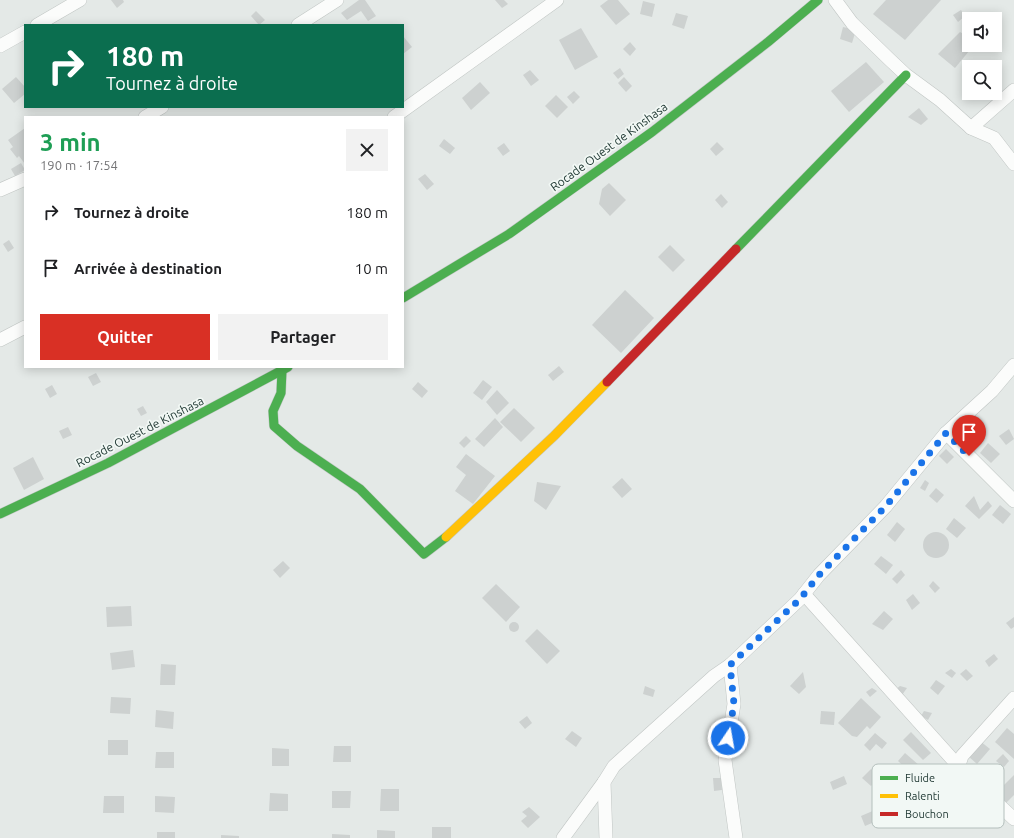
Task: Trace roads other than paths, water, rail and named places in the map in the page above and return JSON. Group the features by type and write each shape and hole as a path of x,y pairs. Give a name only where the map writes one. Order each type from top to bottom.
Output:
{"street":[{"path":"39,24 80,0"},
{"path":"300,24 337,0"},
{"path":"395,116 557,0"},
{"name":"Rocade Ouest de Kinshasa","path":"404,297 509,234 652,132 768,42 818,0"},
{"path":"835,0 852,23 906,75 940,100 971,128 994,138 1014,164"},
{"path":"0,46 24,33"},
{"path":"285,369 281,393 273,411 274,426 297,446 360,489 424,554 443,540 554,436 906,75"},
{"path":"971,128 1014,90"},
{"path":"147,116 160,108"},
{"path":"0,190 24,179"},
{"path":"0,340 24,328"},
{"path":"563,838 614,766 714,676 730,665 804,594 819,575 886,506 946,433 992,391 1014,365"},
{"name":"Rocade Ouest de Kinshasa","path":"0,514 108,463 285,369"},
{"path":"946,433 1014,501"},
{"path":"804,594 958,764"},
{"path":"730,665 734,704 725,760 736,838"},
{"path":"959,764 962,756 1014,698"},
{"path":"604,782 606,838"},
{"path":"1004,810 1014,820"}]}
